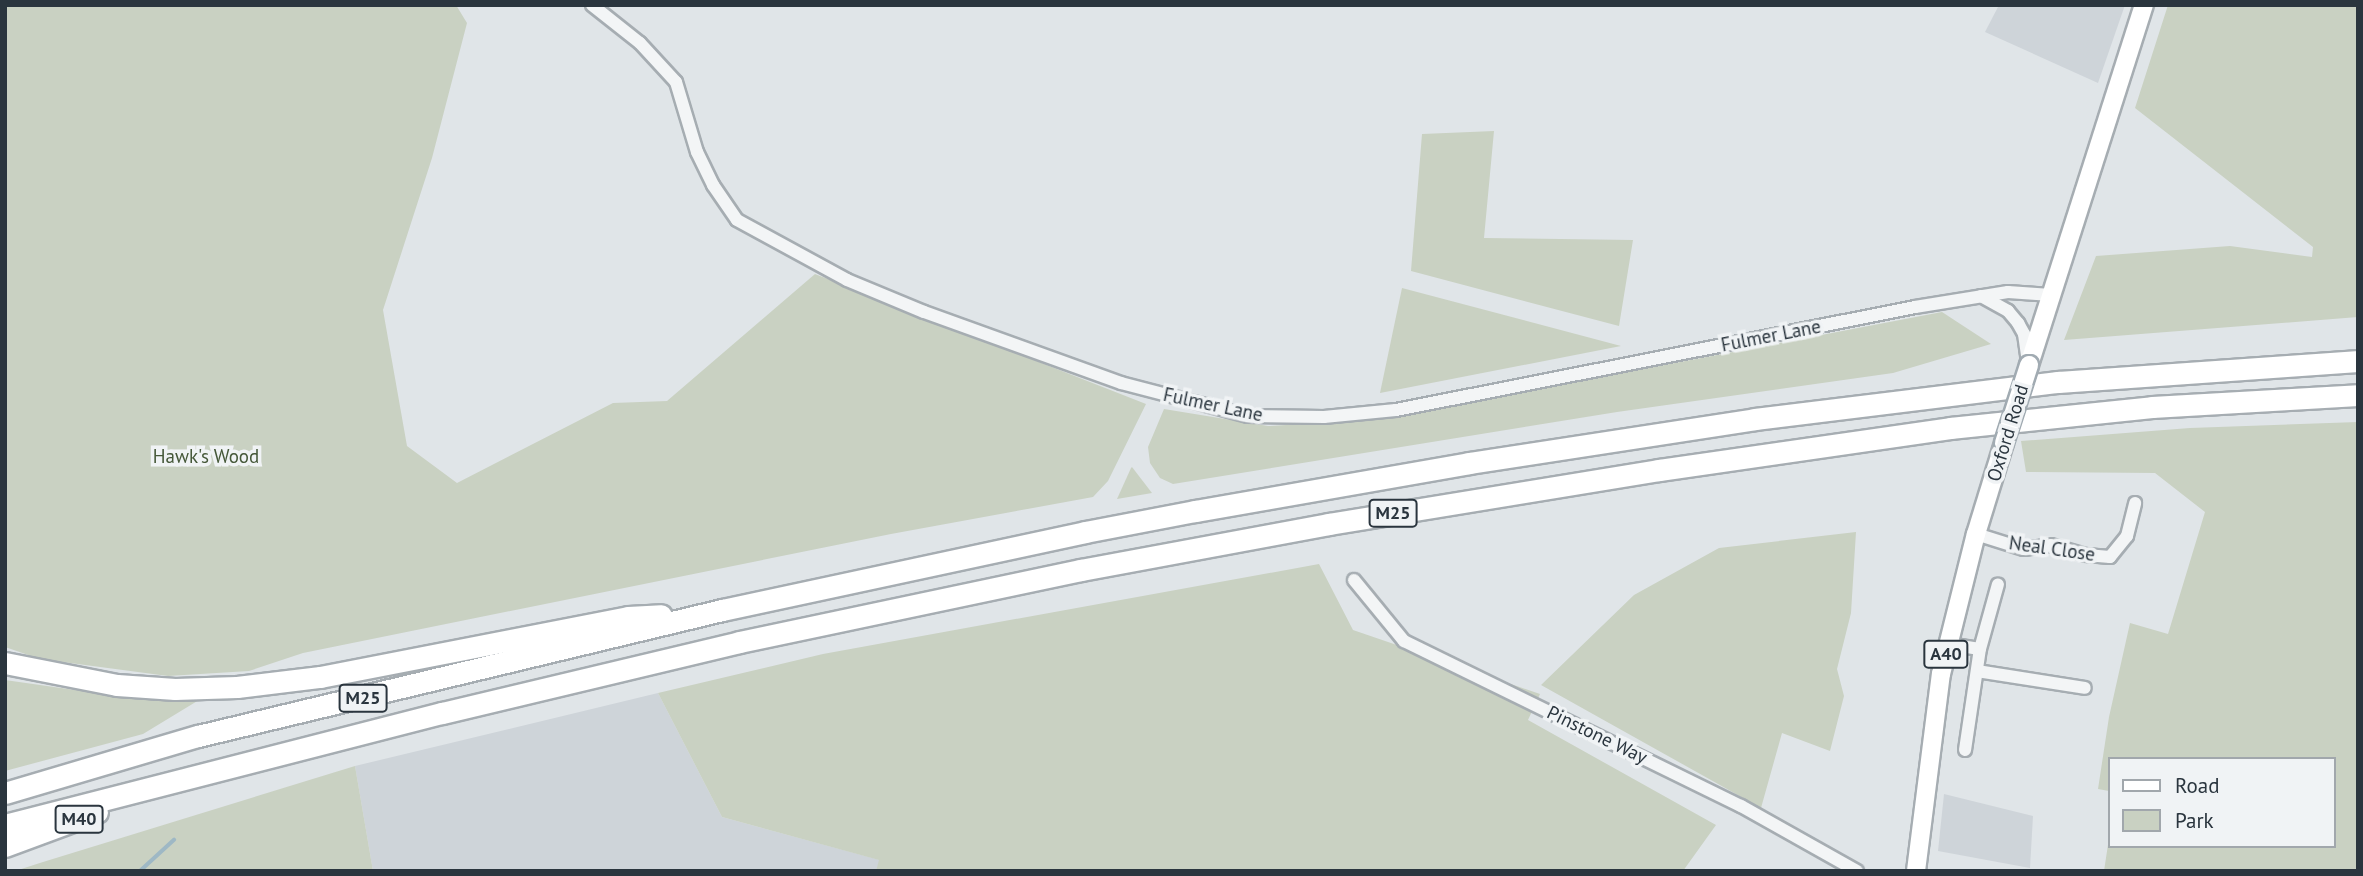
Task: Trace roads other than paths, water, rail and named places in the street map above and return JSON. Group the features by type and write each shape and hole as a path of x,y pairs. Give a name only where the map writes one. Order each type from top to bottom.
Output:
{"highway":[{"name":"M25","path":"5,793 198,736 722,610 1085,532 1653,433 2058,382 2358,361"},
{"name":"M25","path":"5,825 151,790 442,713 739,642 1081,570 1343,522 1646,472 1950,428 2151,407 2358,395"},
{"name":"M25","path":"5,663 117,685 237,687 320,677 628,617 722,610"},
{"name":"M40","path":"5,846 151,790"}],"main road":[{"name":"Oxford Road","path":"1916,871 1948,645 1976,534 2144,5"}],"street":[{"name":"Fulmer Lane","path":"592,5 640,43 676,82 697,152 713,185 737,219 847,280 924,312 1121,383 1222,411 1248,416 1290,418 1396,410 1980,296 2008,292 2051,295"},
{"path":"1980,296 2008,312 2018,323 2024,334 2029,365"},
{"name":"Neal Close","path":"1976,534 2024,549 2051,545 2086,555 2110,557 2127,536 2135,503"},
{"name":"Pinstone Way","path":"1353,580 1404,641 1741,806 1857,871"},
{"path":"1965,750 1980,649 1998,584"},
{"path":"1948,645 1980,649"},
{"path":"1977,671 2085,688"}],"waterway":[{"path":"140,871 174,840"}],"park label":[{"name":"Hawk's Wood","path":"206,457"}]}
